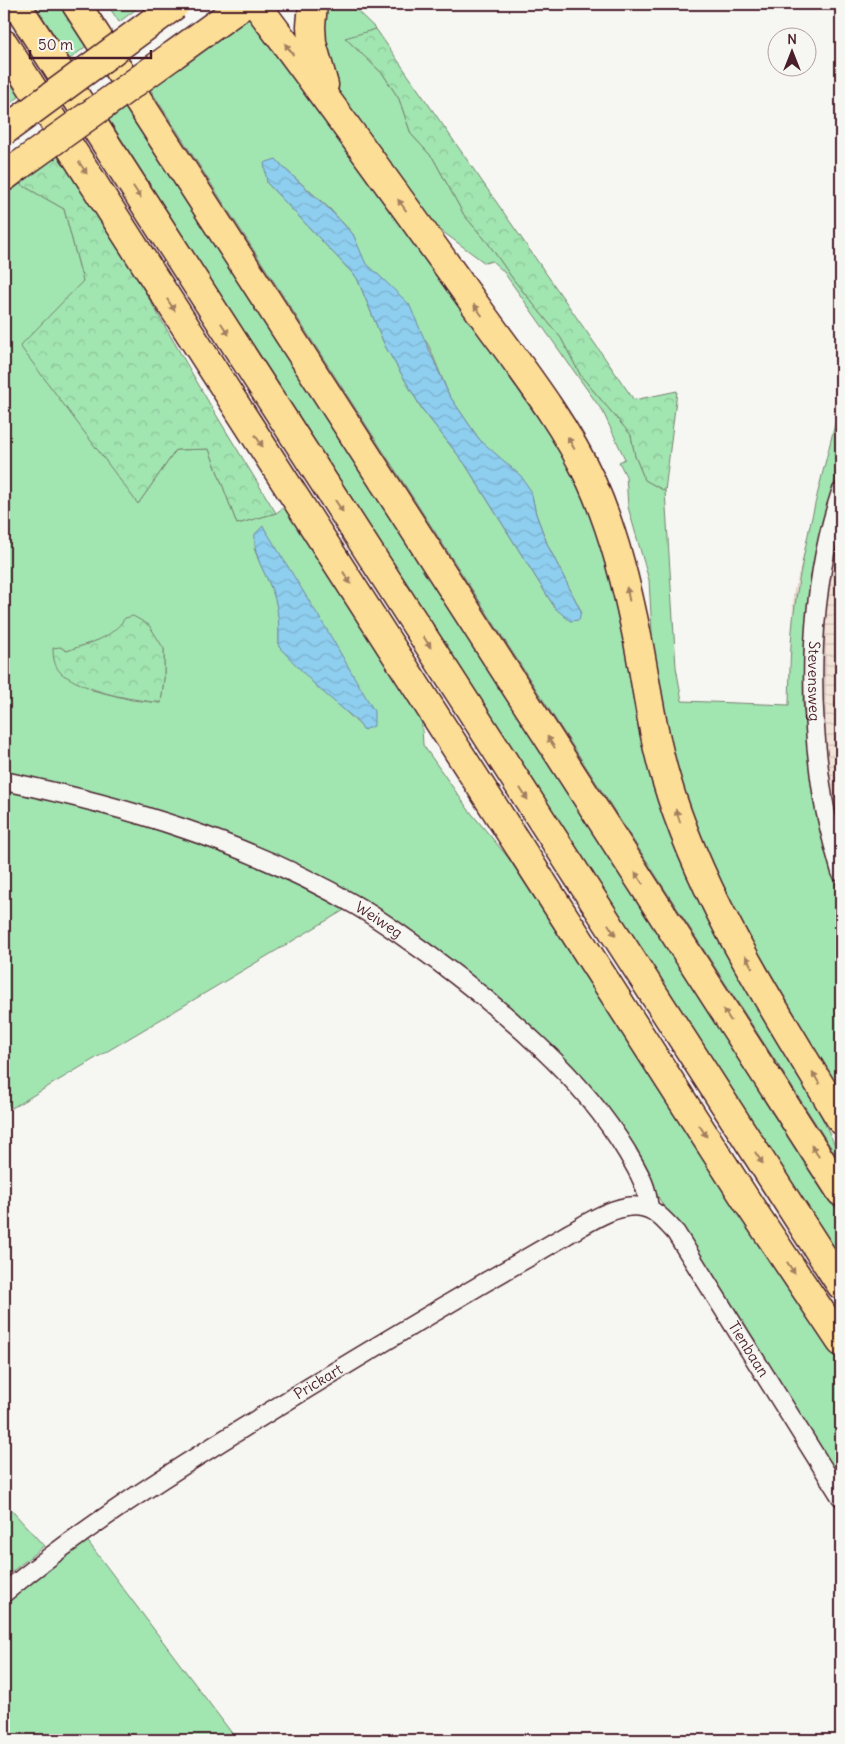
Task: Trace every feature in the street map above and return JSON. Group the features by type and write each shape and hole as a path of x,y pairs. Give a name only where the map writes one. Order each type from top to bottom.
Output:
{"highway":[{"path":"16,4 841,1285"},
{"path":"76,4 841,1192"},
{"path":"4,131 176,4"},
{"path":"12,171 244,4"},
{"path":"256,4 560,424 590,479 607,520 622,565 655,738 680,823 700,870 728,925 841,1120"},
{"path":"313,4 312,43 327,102"},
{"path":"4,44 750,1206 841,1342"}],"street":[{"name":"Stevensweg","path":"841,492 830,531 820,587 815,635 814,696 817,752 823,798 841,872"},
{"name":"Weiweg","path":"4,781 125,811 207,836 295,872 359,907 425,952 484,998 519,1027 566,1072 602,1113 623,1146 644,1184 649,1208"},
{"name":"Prickart","path":"4,1593 67,1542 156,1482 434,1312 594,1219 624,1208 636,1206 649,1208"},
{"name":"Tienbaan","path":"649,1208 676,1233 841,1497"}],"shaded area":[{"path":"841,414 841,956 789,718 793,594"}],"green space":[{"path":"34,4 71,4 94,40 70,59"},
{"path":"107,4 143,4 119,22"},
{"path":"323,4 350,4 376,29 346,39 383,74 399,99 411,134 433,158 464,215 488,243 513,279 561,338 581,376 631,435 635,456 645,480 665,491 676,667 682,701 789,705 790,655 799,579 815,502 841,400 841,456 817,552 808,609 804,650 803,703 809,761 821,823 841,907 841,1098 820,1065 740,923 702,848 680,784 655,685 649,580 628,507 626,476 619,462 625,459 603,412 503,271 492,261 485,263 435,226 334,88 325,67"},
{"path":"252,16 557,435 593,499 636,691 814,1101 841,1158 841,1163 150,89","holes":["276,159 330,209 353,234 364,262 386,282 429,346 449,395 479,439 531,491 536,514 548,546 581,611 555,608 465,464 422,409 385,346 357,278 267,183"]},
{"path":"376,29 634,400 677,391 665,491 645,480 635,456 631,435 581,376 561,338 513,279 488,243 464,215 433,158 411,134 399,99 383,74 345,38"},
{"path":"4,72 19,97 4,107"},
{"path":"134,102 841,1216 841,1267 109,120"},
{"path":"58,156 132,269 212,408 276,513 237,524 209,449 176,450 138,504 20,346 83,281 64,209 20,184"},
{"path":"20,184 64,209 138,504 176,450 209,449 237,524 276,513 286,506 421,710 423,745 468,809 544,901 841,1366 841,1489 683,1240 638,1162 596,1097 354,898 4,774 4,196","holes":["254,548 364,729 279,647 277,605 271,586","117,630 164,649 164,678 161,703 132,700 92,690 60,647 67,651 105,638"]},
{"path":"133,616 149,625 164,649 164,678 161,703 127,698 95,690 62,674 54,661 53,648 60,647 67,651 92,642 113,631 125,618"},
{"path":"4,791 56,801 142,825 224,853 289,879 346,909 12,1108 4,1100"},
{"path":"4,1502 44,1546 4,1578"},
{"path":"86,1539 237,1740 4,1740 4,1601"}],"water":[{"path":"276,159 353,234 365,262 409,304 449,395 479,439 521,476 531,491 536,514 548,546 581,611 579,620 570,621 555,608 465,464 422,409 385,346 357,278 267,183 264,163"},
{"path":"263,526 374,711 374,726 364,730 356,720 317,687 279,647 275,599 256,551 255,534"}]}
